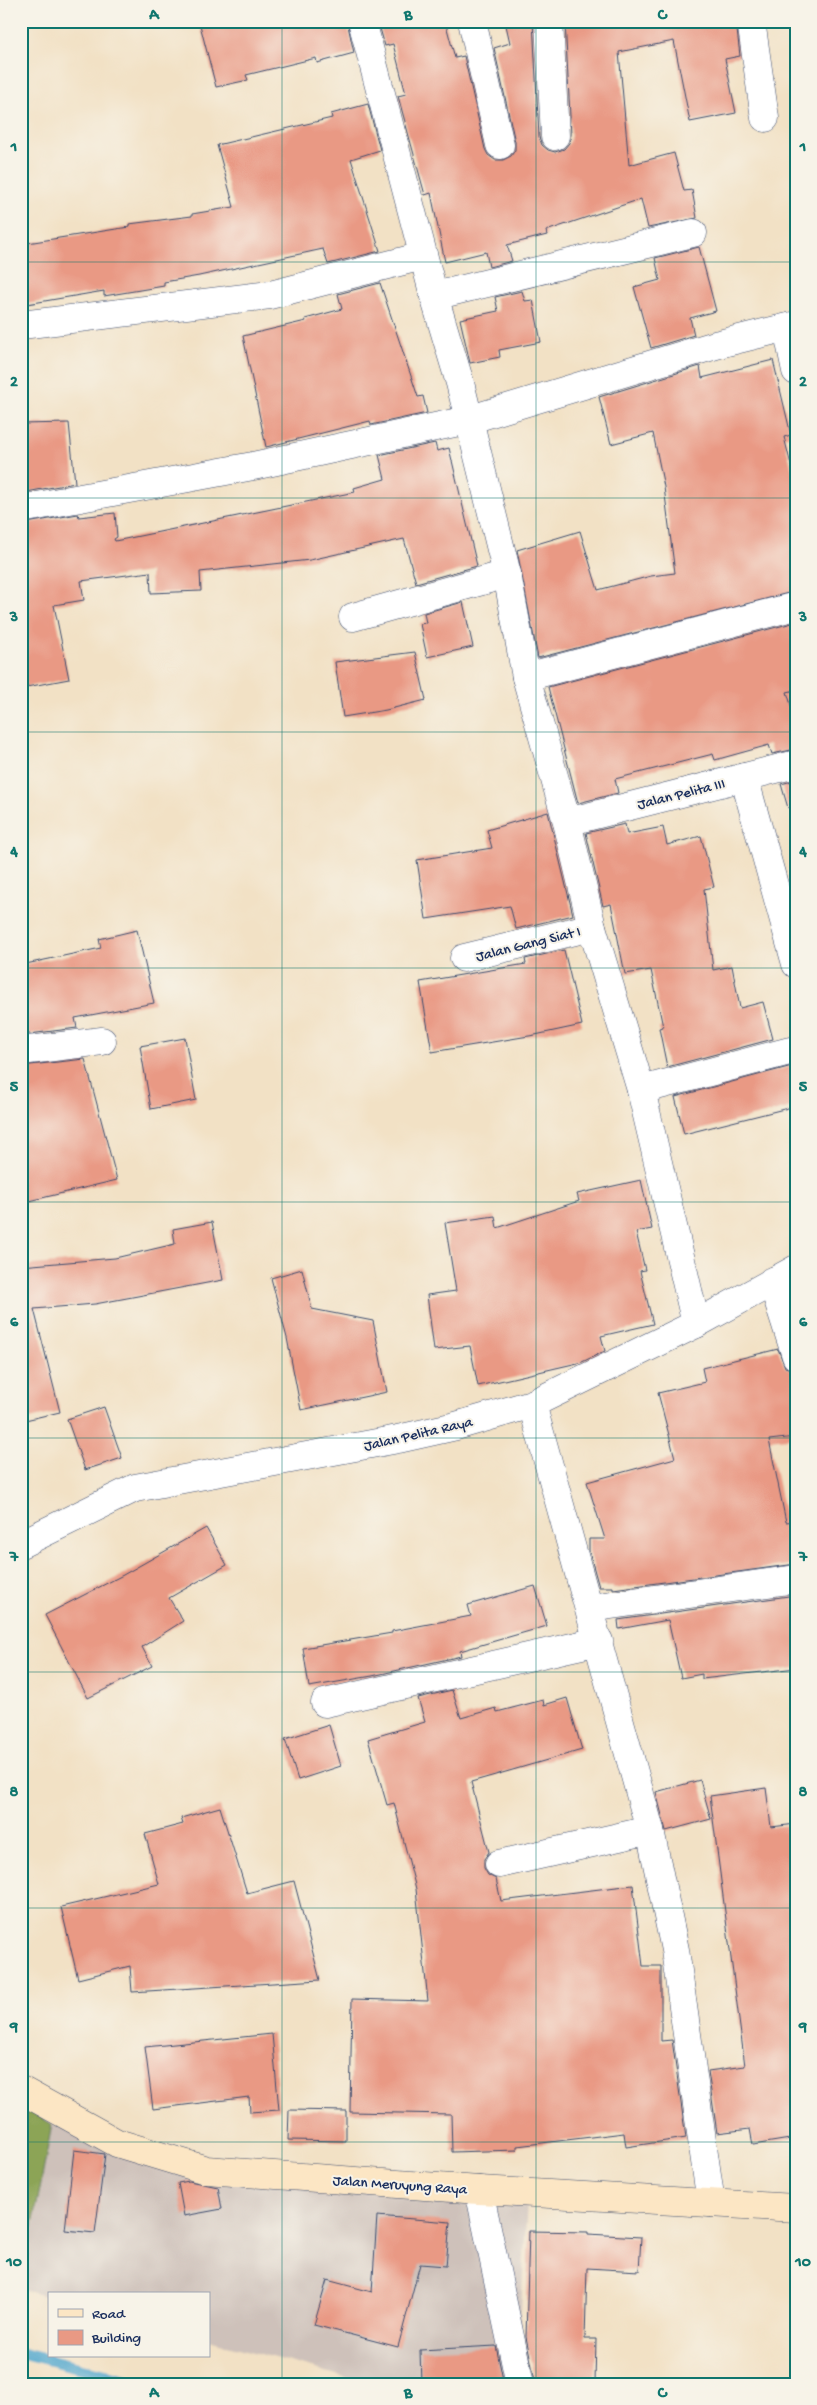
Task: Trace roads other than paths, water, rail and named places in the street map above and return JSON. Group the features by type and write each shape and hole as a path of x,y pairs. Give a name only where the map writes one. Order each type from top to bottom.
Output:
{"main road":[{"name":"Jalan Meruyung Raya","path":"21,2090 117,2144 206,2170 479,2190 796,2208"}],"street":[{"path":"362,21 423,256 460,383 507,574 526,677 567,822 592,927 641,1090 696,1324"},
{"path":"472,21 500,145"},
{"path":"549,21 555,136"},
{"path":"751,21 765,118"},
{"path":"434,296 693,233"},
{"path":"21,325 270,295 423,256"},
{"path":"21,509 253,466 468,420 719,344 792,326 796,371"},
{"path":"353,617 507,574"},
{"path":"526,677 796,606"},
{"name":"Jalan Pelita III","path":"567,822 796,764"},
{"path":"744,777 796,964"},
{"name":"Jalan Gang Siat I","path":"464,958 592,927"},
{"path":"21,1051 102,1041"},
{"path":"641,1090 790,1051"},
{"name":"Jalan Pelita Raya","path":"21,1544 135,1488 398,1439 456,1426 532,1404 696,1324 796,1269"},
{"path":"772,1281 796,1356"},
{"path":"532,1404 650,1830 675,1950 711,2202"},
{"path":"590,1608 796,1579"},
{"path":"325,1703 599,1641"},
{"path":"498,1864 650,1830"},
{"path":"479,2190 520,2384"}],"waterway":[{"path":"21,2353 123,2379 131,2384"}]}
